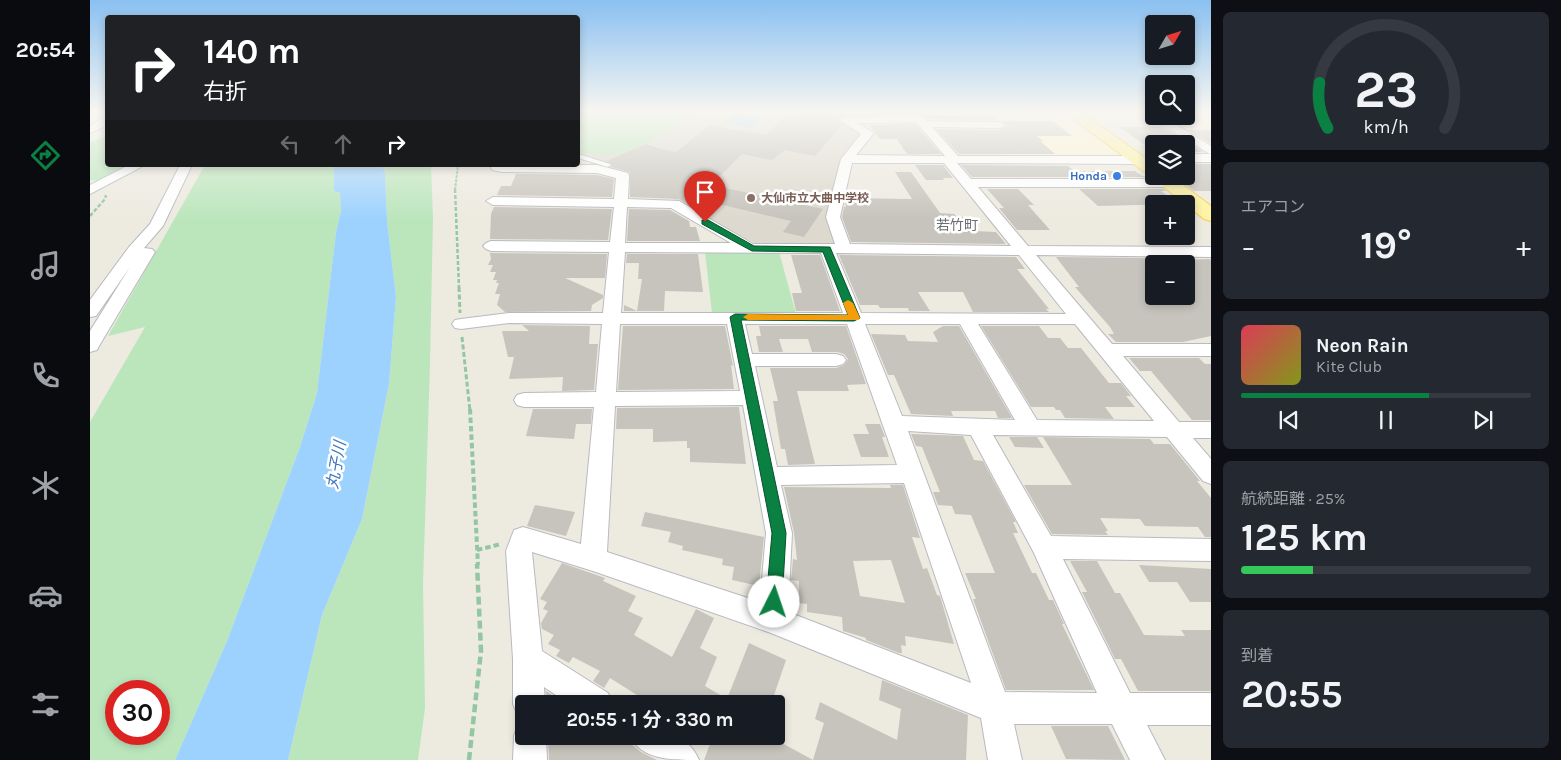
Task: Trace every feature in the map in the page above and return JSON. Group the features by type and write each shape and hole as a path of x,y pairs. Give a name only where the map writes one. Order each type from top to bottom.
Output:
{"main road":[{"path":"1120,147 1145,166"},
{"path":"1171,185 1211,215"}],"street":[{"path":"857,147 848,159 833,217 835,249 854,318 894,423 995,708 1005,760"},
{"path":"941,147 968,183 1211,474"},
{"path":"848,159 1145,158"},
{"path":"1195,158 1211,158"},
{"path":"90,190 135,167"},
{"path":"90,312 134,250 156,226 185,167"},
{"path":"496,167 596,169 623,176 604,399 593,559"},
{"path":"968,183 1145,177"},
{"path":"494,201 674,204 752,249"},
{"path":"90,346 150,246 152,239 148,235"},
{"path":"492,246 1211,252"},
{"path":"735,317 779,533 773,620"},
{"path":"461,324 509,318 1081,319"},
{"path":"965,318 1030,427"},
{"path":"1107,350 1211,350"},
{"path":"745,360 836,360"},
{"path":"524,400 753,398"},
{"path":"894,423 978,427 1211,430"},
{"path":"978,427 1044,547 1121,709 1148,760"},
{"path":"768,476 912,474"},
{"path":"529,695 528,659 519,551 523,538 593,559 773,620 995,708 1211,709"},
{"path":"1044,547 1211,550"},
{"path":"528,659 582,695"},
{"path":"530,745 530,760"},
{"path":"660,745 682,760"}],"lane":[{"path":"580,157 608,165"}],"path":[{"path":"458,167 455,187 461,324 472,428 481,651 469,760"},
{"path":"90,216 105,199 108,181"}],"shaded area":[{"name":"大仙市立大曲中学校","path":"580,147 851,147 847,153 826,216 838,244 834,246 756,244 632,177 580,160"},
{"path":"996,147 1111,147 1124,157 1006,157"}],"green space":[{"path":"90,147 105,147 105,167 129,167 101,181 90,180"},
{"path":"580,147 636,147 609,154 593,155 580,152"},
{"path":"204,167 334,167 334,191 340,193 341,211 336,232 317,393 300,447 227,641 175,760 90,760 90,422 145,327 108,336"},
{"path":"383,167 431,167 433,218 423,584 425,708 418,760 288,760 322,615 362,519 389,384 396,297 387,221 385,173"},
{"path":"705,252 779,252 796,314 712,313"}],"water":[{"name":"丸子川","path":"334,167 383,167 385,173 387,221 396,297 389,384 362,519 322,615 288,760 175,760 227,641 300,447 317,393 336,232 341,211 340,193 334,191"}],"building":[{"path":"638,147 656,147 676,152 682,147 822,147 815,156 785,150 772,160 742,154 711,185 823,209 804,237 783,232 791,221 689,197 689,204 679,199 630,197 630,172 612,167 612,164 606,161"},
{"path":"903,147 935,147 941,154 907,154"},
{"path":"953,147 1047,147 1055,154 959,154"},
{"path":"1195,147 1195,147 1203,152 1195,152"},
{"path":"1195,164 1211,164 1211,191 1194,191 1186,185 1195,185"},
{"path":"915,165 943,165 953,178 926,180"},
{"path":"961,165 1068,166 1075,171 1135,171 1145,176 1145,177 972,177"},
{"path":"895,172 911,172 940,213 963,217 974,231 996,232 1006,244 851,242 842,217 844,207 846,207 845,202 848,202 846,198 912,199"},
{"path":"516,174 597,175 614,179 612,197 497,195 501,186 511,186"},
{"path":"987,189 1018,189 1034,205 1028,205 1050,230 1017,230 999,208 1004,208"},
{"path":"1079,189 1163,189 1166,191 1161,191 1167,195 1145,195 1145,205 1098,206"},
{"path":"494,207 612,209 608,240 490,239 491,214"},
{"path":"629,209 670,210 689,221 690,227 696,227 700,241 627,241"},
{"path":"490,253 607,254 605,278 565,278 603,295 603,298 592,305 591,311 505,312 497,305 500,294 495,294 499,283 496,283 497,280 493,280 496,272 490,272 493,265 488,265 491,259"},
{"path":"627,254 698,254 703,292 665,291 664,311 637,311 642,279 638,279 639,263 626,263"},
{"path":"791,255 820,255 840,311 796,311 792,293 802,293"},
{"path":"839,255 1016,257 1025,269 1017,269 1049,309 1046,309 1049,312 973,312 963,292 918,292 930,311 909,311 908,308 880,308 878,305 860,305"},
{"path":"1056,257 1145,258 1145,305 1195,305 1195,260 1209,259 1211,260 1211,336 1183,342 1116,342 1108,334 1114,334 1110,327 1075,287 1079,287"},
{"path":"624,305 637,311 624,311"},
{"path":"522,325 590,326 589,344 598,344 594,390 562,391 563,377 509,379 514,357 508,357 502,331 529,331"},
{"path":"623,326 725,326 733,366 731,365 734,389 618,390"},
{"path":"759,326 846,326 866,384 847,385 849,391 797,391 815,464 788,465 785,449 781,449 773,401 778,401 770,368 836,368 844,365 848,359 844,354 837,352 812,352 808,339 779,339 783,352 759,352 756,336 761,336"},
{"path":"943,326 959,326 1012,418 998,418 995,411 951,411 953,416 911,414 894,375 888,375 871,334 905,335 908,341 938,342 933,332"},
{"path":"981,326 1039,326 1048,338 1060,338 1068,348 1081,348 1109,383 1121,383 1131,396 1126,396 1135,407 1105,407 1114,419 1065,418 1060,410 1056,410 1054,407 1031,407"},
{"path":"1129,358 1199,358 1205,364 1211,364 1211,420 1192,420 1151,371 1140,371"},
{"path":"739,407 746,464 690,462 690,448 687,448 687,441 653,442 653,429 616,429 617,408"},
{"path":"533,409 592,409 591,424 576,424 574,439 526,436"},
{"path":"865,424 880,424 889,457 861,457 853,434 869,434"},
{"path":"911,434 963,436 974,460 983,461 1016,522 1013,522 1018,533 1013,533 1032,573 1036,573 1049,600 1053,600 1064,624 1062,624 1094,690 1006,690 973,599 976,599 965,573 995,573 971,515 955,514 952,506 938,505 933,492 940,492 922,447 916,446"},
{"path":"1009,437 1037,437 1044,448 1015,447"},
{"path":"1043,437 1150,439 1154,444 1170,444 1200,481 1197,481 1211,498 1211,537 1205,537 1198,527 1145,526 1140,519 1100,518 1108,531 1105,531 1108,535 1052,534 1024,485 1072,485"},
{"path":"890,485 903,485 920,538 912,537 923,569 927,568 937,595 940,596 954,644 905,636 906,646 901,645 902,653 899,653 866,640 866,638 843,631 842,617 807,612 807,604 799,603 799,581 791,580 793,559 797,560 794,533 784,487 891,488","holes":["891,560 905,603 860,596 853,561"]},
{"path":"535,505 575,512 566,536 527,526"},
{"path":"645,512 764,537 759,586 732,580 734,567 722,565 723,559 682,550 683,546 668,542 671,532 641,526"},
{"path":"1070,561 1097,561 1115,593 1120,593 1144,635 1185,636 1181,630 1211,630 1211,691 1138,691 1121,659 1115,659 1082,592 1087,592"},
{"path":"562,563 605,578 603,581 636,596 628,611 643,618 634,635 672,657 696,609 714,618 700,648 717,657 705,686 720,695 637,695 610,678 604,688 593,681 600,671 573,657 569,663 556,656 560,650 548,644 554,635 542,629 541,623 548,611 543,609 547,602 540,599"},
{"path":"1139,565 1211,569 1211,602 1190,602 1177,582 1149,582"},
{"path":"749,643 786,660 774,695 729,695"},
{"path":"882,680 968,715 966,760 813,760 824,723 815,719 820,702 897,740 901,709 879,700"},
{"path":"1051,726 1108,726 1125,760 1066,759"},
{"path":"548,745 632,745 657,760 549,760"},
{"path":"710,745 785,745 813,760 704,760"}],"slow traffic":[{"path":"748,317 854,318 848,303"}],"place":[{"name":"Honda","path":"1117,176"},
{"name":"大仙市立大曲中学校","path":"751,198"}],"district":[{"name":"若竹町","path":"957,225"}],"route":[{"path":"705,222 752,249 826,249 854,318 735,317 779,533 774,602"}]}
